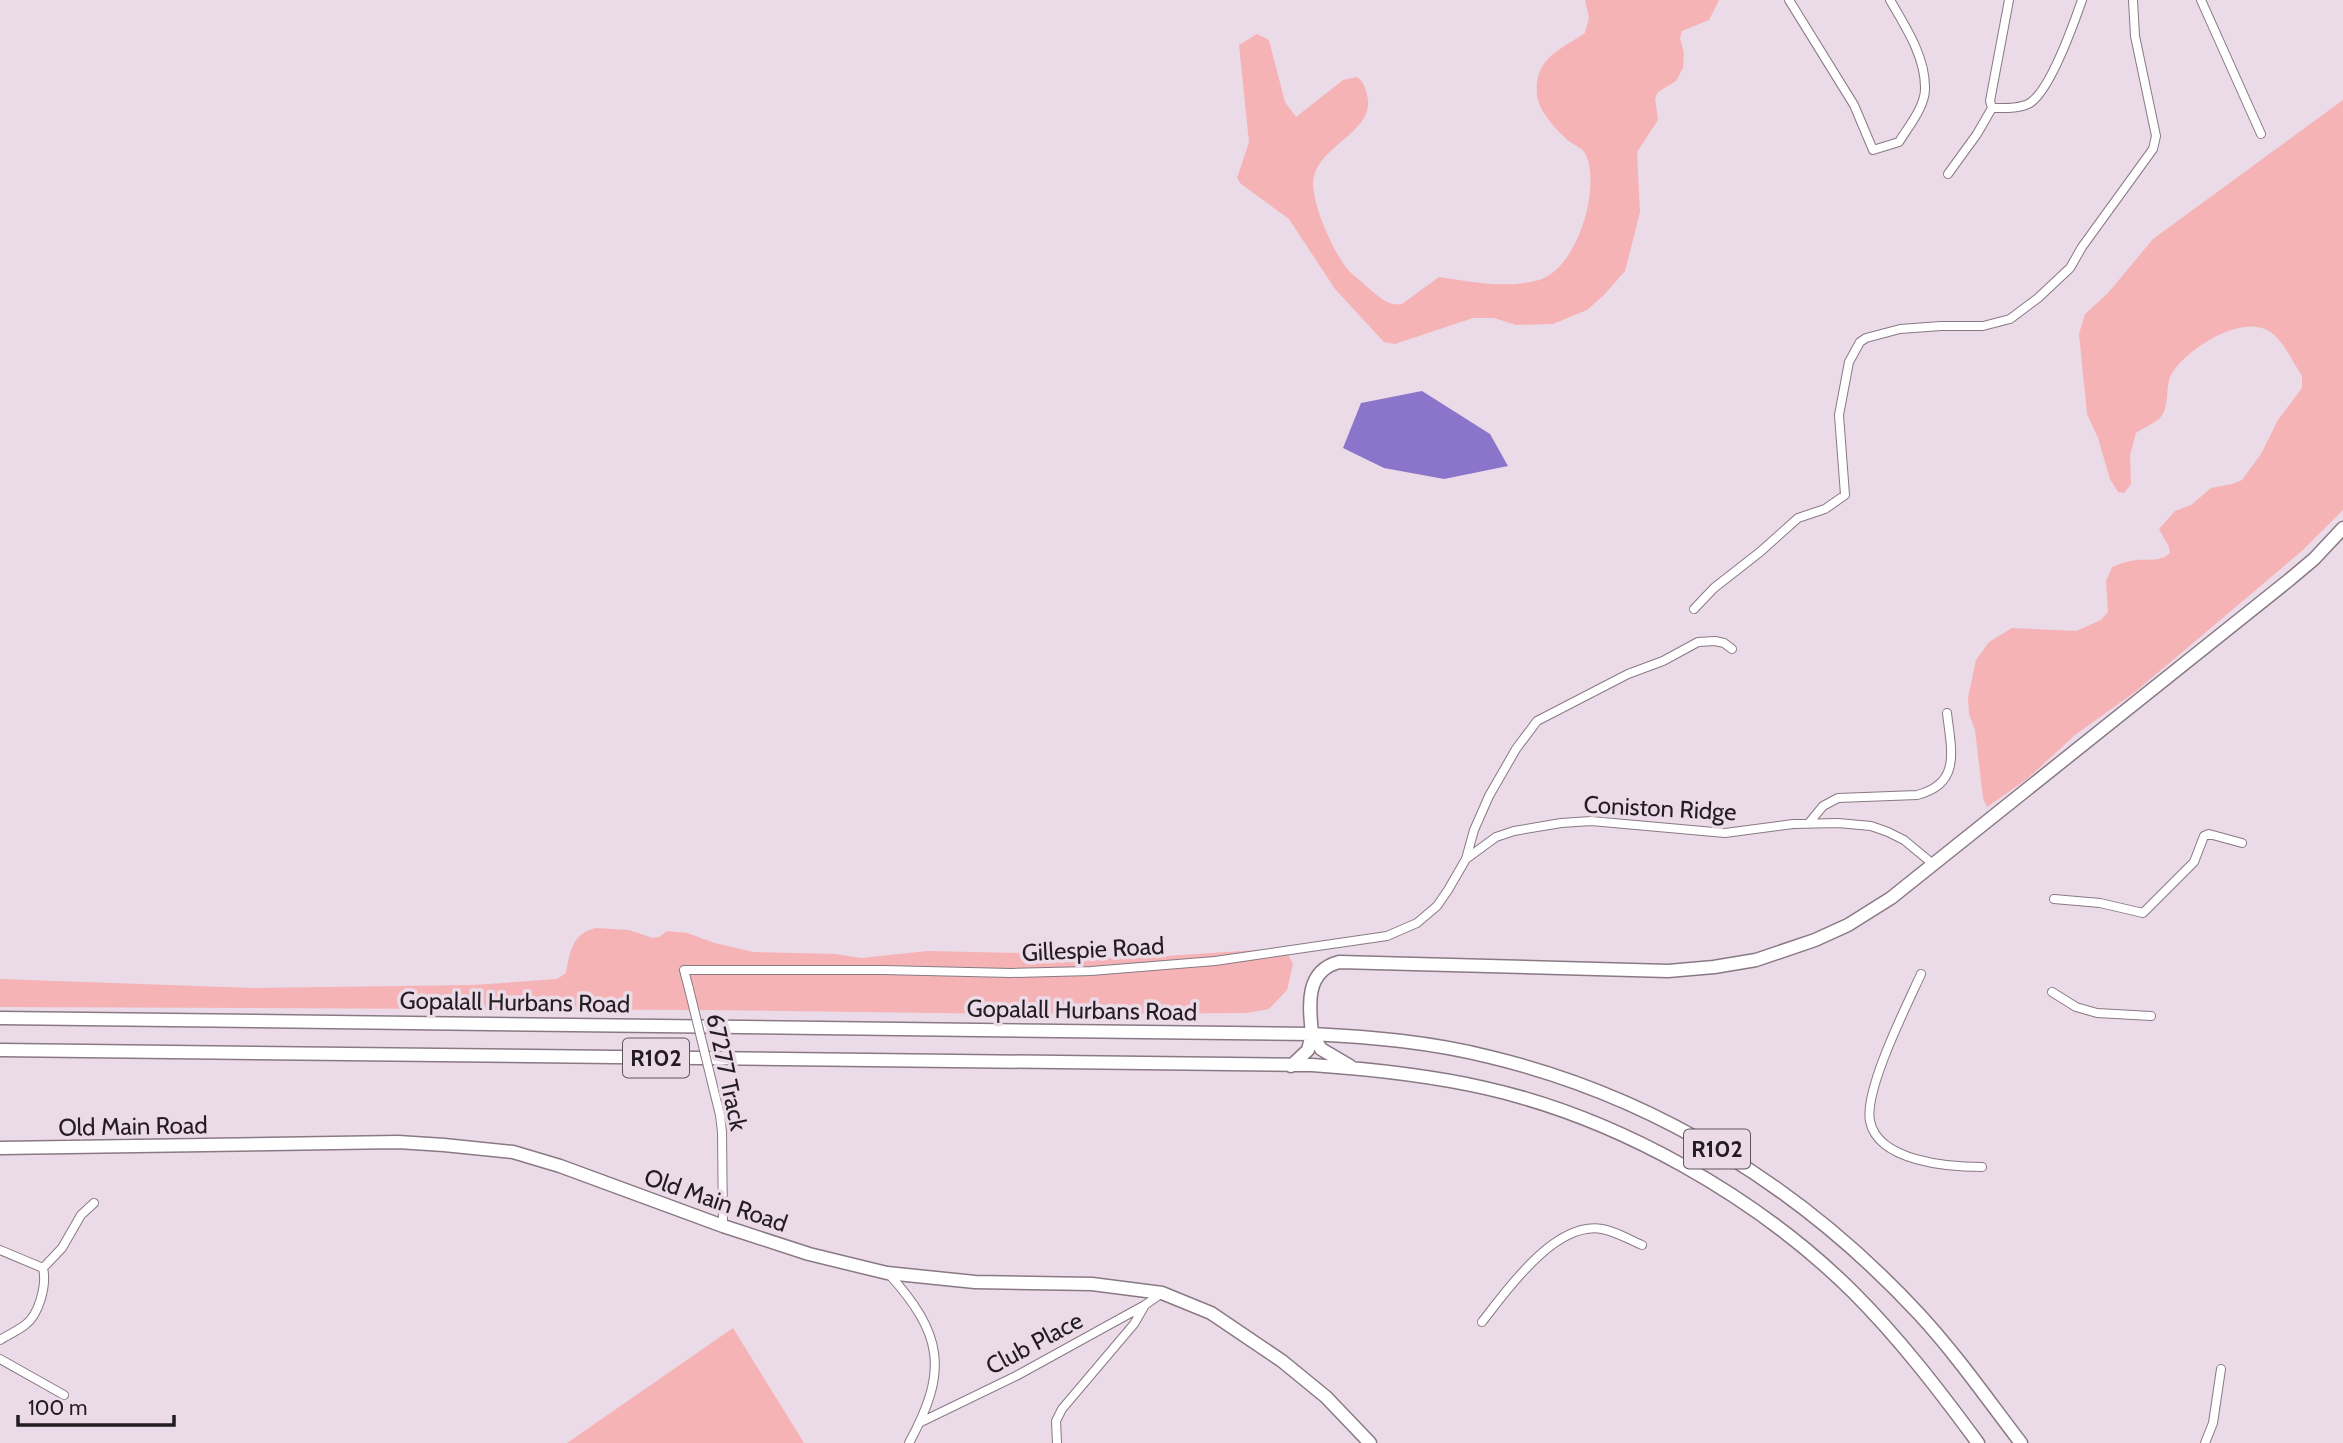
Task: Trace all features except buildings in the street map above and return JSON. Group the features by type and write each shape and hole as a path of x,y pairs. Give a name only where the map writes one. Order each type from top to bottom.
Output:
{"main road":[{"path":"1291,1066 1308,1050 1312,1034 1312,985 1321,969 1339,962 1668,971 1755,960 1837,930 1891,898 2289,580 2314,559 2343,528"},
{"name":"Gopalall Hurbans Road","path":"0,1018 1312,1034 1419,1043 1516,1063 1604,1093 1657,1116 1719,1150 1783,1192 1838,1235 1930,1328 2021,1443"},
{"path":"1312,1034 1321,1049 1354,1068"},
{"name":"R102","path":"0,1050 1291,1066 1354,1068 1462,1084 1534,1102 1586,1120 1695,1173 1728,1193 1784,1233 1852,1291 1908,1352 1978,1443"},
{"name":"Old Main Road","path":"0,1148 398,1142 513,1152 561,1166 723,1226 809,1254 887,1273 975,1282 1092,1284 1163,1293 1211,1313 1282,1361 1326,1397 1370,1443"}],"street":[{"path":"1789,0 1854,105 1873,150 1899,142 1918,110 1926,89 1917,50 1890,0"},
{"path":"1948,174 1992,108 1990,101 2009,0"},
{"path":"1992,108 2016,107 2035,99 2056,62 2082,0"},
{"path":"1694,609 1714,588 1798,518 1825,509 1845,495 1839,415 1849,362 1860,342 1900,329 1983,326 2010,319 2038,298 2070,268 2082,247 2153,149 2156,136 2136,36 2133,0"},
{"path":"2201,0 2261,134"},
{"path":"1465,859 1489,796 1516,749 1542,717 1628,674 1678,654 1698,642 1715,641 1732,649"},
{"path":"1809,823 1823,806 1838,798 1917,795 1943,783 1948,776 1951,761 1947,713"},
{"name":"Coniston Ridge","path":"1465,859 1491,839 1536,827 1591,821 1725,833 1809,823 1860,824 1888,832 1904,840 1933,864"},
{"path":"1474,830 1479,836 1491,839"},
{"path":"2054,900 2100,903 2143,913 2194,862 2204,836 2208,834 2242,843"},
{"name":"Gillespie Road","path":"684,970 1091,971 1287,952 1327,943 1370,940 1405,930 1418,923 1437,906 1465,859"},
{"name":"67277 Track","path":"684,970 720,1115 723,1226"},
{"path":"1921,974 1881,1066 1872,1099 1870,1122 1877,1136 1902,1154 1925,1162 1982,1167"},
{"path":"2052,992 2076,1007 2097,1013 2151,1016"},
{"path":"0,1340 24,1326 36,1311 44,1282 43,1268 62,1248 81,1215 94,1203"},
{"path":"1482,1322 1535,1258 1557,1241 1586,1229 1602,1229 1642,1245"},
{"path":"0,1250 43,1268"},
{"path":"887,1273 912,1301 933,1340 935,1374 920,1422 909,1443"},
{"name":"Club Place","path":"920,1422 1016,1376 1163,1293"},
{"path":"1057,1443 1056,1421 1062,1409 1134,1324 1145,1305"},
{"path":"0,1359 64,1395"},
{"path":"2207,1440 2219,1391 2221,1369"}],"shaded area":[{"path":"1585,0 1719,0 1709,20 1682,31 1680,38 1684,53 1683,68 1676,81 1658,92 1655,98 1658,120 1637,152 1640,212 1625,271 1587,310 1553,324 1516,325 1494,318 1473,318 1395,344 1384,342 1335,289 1289,219 1241,184 1237,178 1249,142 1239,45 1257,34 1269,40 1285,102 1296,117 1343,80 1357,77 1363,83 1368,107 1364,118 1319,165 1314,176 1315,198 1330,239 1349,271 1382,299 1391,304 1402,304 1439,277 1501,284 1539,280 1553,273 1575,245 1588,207 1590,170 1583,151 1565,138 1545,114 1538,101 1537,82 1550,56 1585,33 1589,18"},
{"path":"2343,100 2343,510 2303,550 2135,692 2075,735 2027,779 1987,807 1983,798 1975,730 1969,714 1968,698 1976,660 1989,642 2012,628 2076,631 2101,620 2108,612 2106,581 2112,567 2133,560 2158,559 2170,553 2159,529 2175,511 2191,505 2211,488 2242,480 2261,454 2278,420 2302,388 2302,376 2285,347 2265,329 2241,327 2201,345 2172,373 2163,414 2157,421 2136,433 2130,455 2131,484 2124,493 2118,492 2110,479 2098,438 2087,414 2079,334 2085,314 2108,293 2153,239"},
{"path":"1422,391 1490,434 1508,466 1444,479 1384,468 1343,448 1361,403"},
{"path":"596,928 629,930 653,938 667,931 687,933 753,952 836,954 861,958 928,951 1072,954 1122,959 1285,948 1293,964 1287,990 1269,1009 1247,1013 1017,1014 0,1007 0,979 253,988 474,985 557,979 566,973 577,939"},
{"path":"733,1328 804,1443 567,1443"}]}
